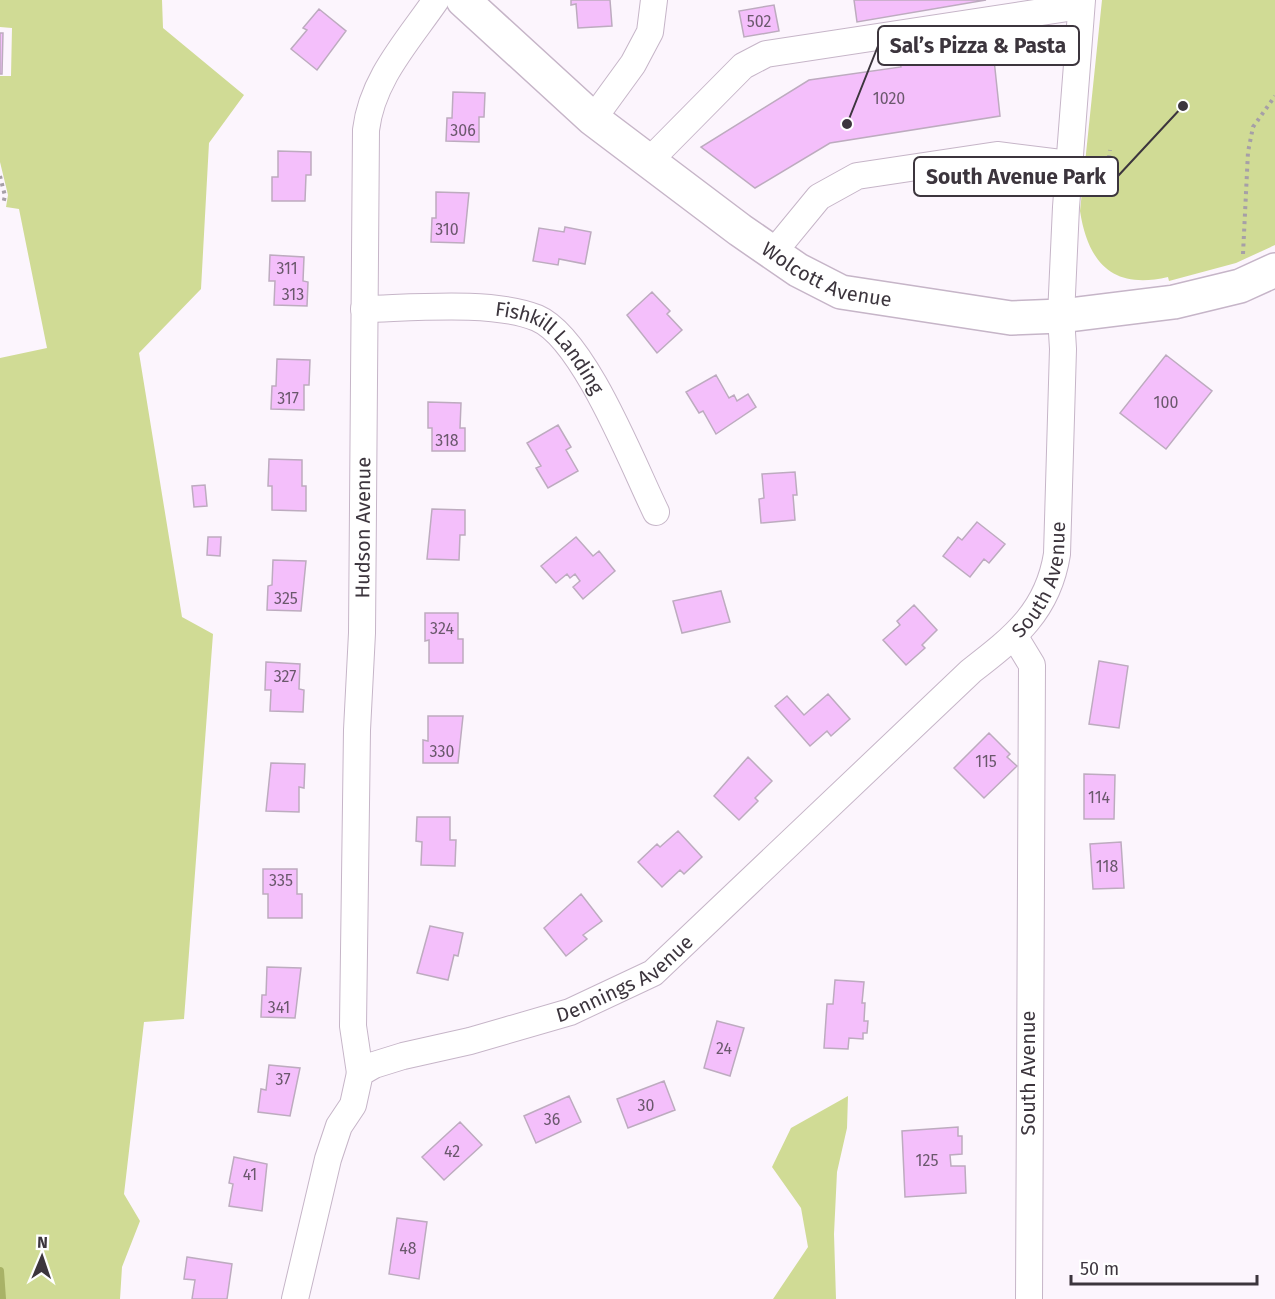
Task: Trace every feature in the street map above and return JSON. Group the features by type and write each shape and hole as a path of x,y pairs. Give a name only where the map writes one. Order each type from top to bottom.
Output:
{"main road":[{"name":"Wolcott Avenue","path":"463,0 593,118 773,253 798,270 841,292 1011,318 1061,316 1173,302 1240,286 1275,270"}],"street":[{"name":"Hudson Avenue","path":"360,1073 353,1026 357,730 362,633 368,113 386,71 436,0"},
{"path":"593,118 633,64 650,32 654,0"},
{"path":"649,160 743,66 766,54 1082,3"},
{"name":"South Avenue","path":"1029,1299 1032,665 1015,637 1053,580 1057,554 1063,349 1061,316 1076,167 1082,3"},
{"path":"773,253 819,197 857,176 997,155 1076,167"},
{"name":"Fishkill Landing","path":"364,309 425,307 503,310 538,318 556,331 573,350 604,402 656,512"},
{"name":"Dennings Avenue","path":"360,1073 393,1059 470,1041 570,1012 653,973 971,671 1015,637"},
{"path":"295,1299 325,1169 339,1126 352,1105 360,1073"}],"path":[{"path":"1242,263 1248,152 1253,127 1275,96"},
{"path":"1076,167 1107,172 1110,150"},
{"path":"0,176 5,196 3,204"}],"green space":[{"path":"0,0 162,0 163,28 244,95 209,143 201,289 139,353 182,617 213,634 184,1019 144,1022 124,1194 140,1221 122,1267 120,1299 0,1299 0,358 47,348 19,209 6,207 8,195 0,162 0,76 11,76 12,28 0,27"},
{"path":"1102,0 1275,0 1275,245 1236,263 1169,281 1168,277 1149,280 1118,276 1097,258 1089,245 1080,211"},
{"path":"848,1096 847,1128 837,1172 834,1234 836,1299 773,1299 808,1247 801,1208 772,1167 791,1128"}],"building":[{"path":"571,0 610,0 612,26 578,28 576,4 571,5"},
{"path":"854,0 986,0 857,22"},
{"path":"774,5 779,31 744,37 739,11"},
{"path":"319,9 346,31 317,70 291,49 307,30 303,28"},
{"path":"0,33 3,33 2,74 0,74"},
{"path":"945,43 947,57 993,50 1000,116 830,143 755,188 701,147 809,80 901,67 897,52"},
{"path":"453,92 485,93 484,117 479,117 479,142 446,141 447,118 452,118"},
{"path":"278,151 311,152 311,175 306,175 305,201 272,201 272,177 278,177"},
{"path":"436,192 469,193 464,243 431,242 432,218 436,218"},
{"path":"565,227 591,232 585,264 559,259 558,265 533,261 539,228 564,232"},
{"path":"270,255 304,257 303,281 308,282 307,306 274,305 275,281 269,281"},
{"path":"652,292 670,311 667,314 682,330 657,353 627,315"},
{"path":"1166,355 1212,391 1166,449 1120,413"},
{"path":"277,359 310,360 309,385 304,385 304,410 271,409 272,386 276,386"},
{"path":"716,375 729,398 734,395 737,401 748,394 756,407 716,434 703,411 699,413 686,392"},
{"path":"428,402 461,403 460,428 465,428 465,451 432,451 432,428 428,428"},
{"path":"558,425 571,447 566,450 578,471 548,488 536,468 541,466 527,443"},
{"path":"269,459 302,460 302,486 306,486 306,511 272,510 272,486 268,486"},
{"path":"795,472 797,495 793,495 795,520 761,523 759,499 764,498 762,474"},
{"path":"205,485 207,506 194,507 192,486"},
{"path":"432,509 465,510 465,535 460,535 459,560 427,559"},
{"path":"977,522 1005,544 989,563 984,559 970,577 943,556 958,537 962,540"},
{"path":"208,537 221,537 220,556 207,555"},
{"path":"576,537 593,556 599,551 615,571 583,599 573,587 580,581 575,574 570,578 567,574 556,583 541,566"},
{"path":"273,560 306,561 301,611 267,610 268,586 272,585"},
{"path":"721,591 730,622 682,633 673,601"},
{"path":"914,605 937,630 922,645 925,648 906,665 883,640 900,625 897,621"},
{"path":"425,613 458,613 458,639 463,639 463,663 429,663 429,640 425,641"},
{"path":"1099,661 1128,666 1119,728 1089,724"},
{"path":"266,662 300,664 299,689 304,690 303,712 270,711 271,690 265,690"},
{"path":"828,694 850,719 831,736 827,731 810,746 775,706 787,696 804,715"},
{"path":"428,716 463,716 458,763 423,763 423,740 428,741"},
{"path":"989,733 1010,754 1007,757 1017,766 984,798 954,768"},
{"path":"748,757 772,781 755,798 758,801 739,820 714,796"},
{"path":"271,763 305,764 304,788 299,787 299,812 266,811"},
{"path":"1084,774 1115,775 1114,819 1084,819"},
{"path":"417,817 450,817 450,840 456,840 455,866 421,865 422,842 416,841"},
{"path":"678,831 702,857 684,874 680,870 662,887 638,862 657,844 660,847"},
{"path":"1121,842 1124,888 1093,889 1090,844"},
{"path":"263,869 297,869 297,894 302,894 302,918 268,918 268,894 263,894"},
{"path":"581,894 602,921 583,935 587,939 566,956 544,928"},
{"path":"430,926 463,933 458,956 454,955 448,980 417,973"},
{"path":"267,967 301,968 295,1018 261,1017 262,995 266,995"},
{"path":"835,980 864,982 862,1003 865,1003 864,1021 868,1021 867,1033 863,1033 863,1039 849,1038 848,1049 824,1048 827,1004 833,1004"},
{"path":"717,1021 744,1028 730,1076 704,1068"},
{"path":"269,1065 300,1068 290,1116 258,1112 261,1089 266,1090"},
{"path":"664,1081 675,1110 628,1128 617,1099"},
{"path":"569,1096 581,1122 536,1143 524,1116"},
{"path":"460,1122 482,1145 444,1180 422,1157"},
{"path":"958,1127 958,1136 962,1136 962,1154 950,1155 951,1166 965,1166 966,1193 905,1197 902,1131"},
{"path":"234,1157 267,1164 262,1211 229,1206 233,1184 229,1183"},
{"path":"397,1218 427,1222 419,1279 389,1274"},
{"path":"187,1257 232,1264 227,1299 192,1299 195,1280 184,1279"}],"waterway":[{"path":"0,1271 2,1299"}],"place":[{"name":"South Avenue Park","path":"1183,106"},
{"name":"Sal’s Pizza & Pasta","path":"847,124"}]}
